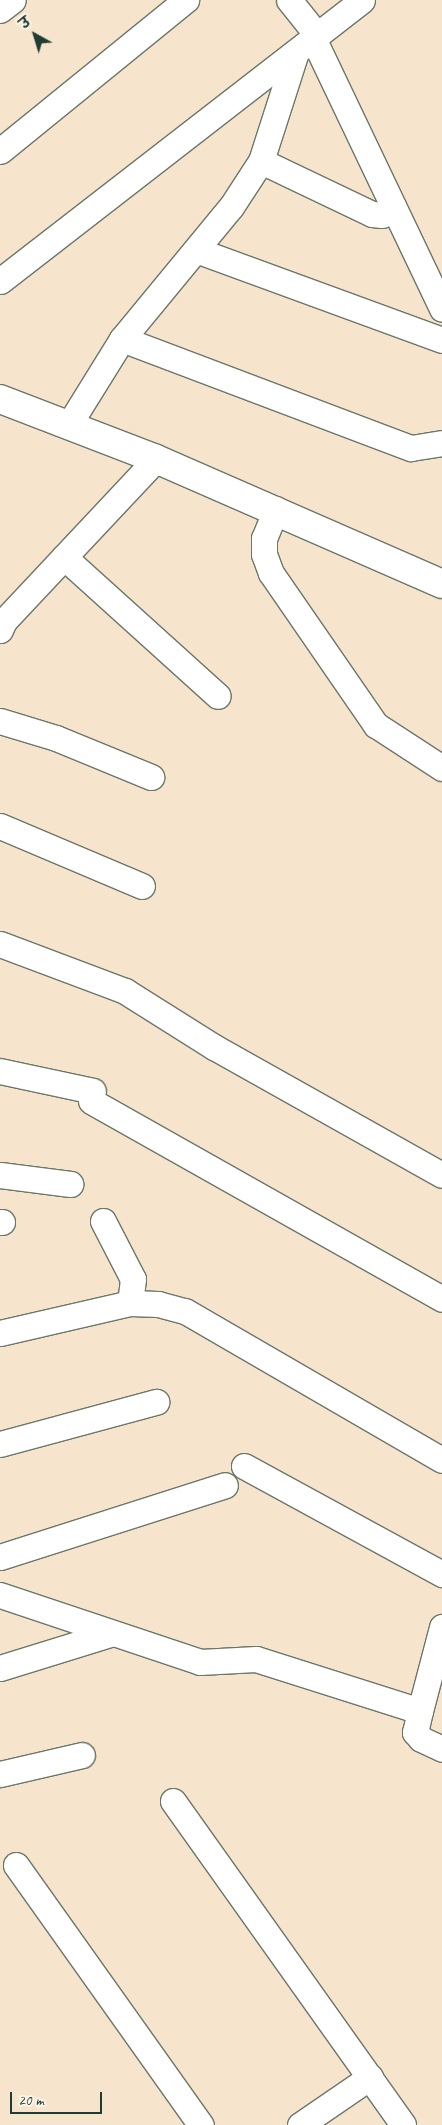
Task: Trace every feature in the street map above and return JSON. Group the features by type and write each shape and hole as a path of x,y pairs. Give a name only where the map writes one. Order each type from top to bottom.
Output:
{"street":[{"path":"0,10 13,0"},
{"path":"0,151 186,0"},
{"path":"290,0 308,42 393,206 442,309"},
{"path":"0,281 362,0"},
{"path":"68,426 122,339 231,207 261,161 308,42"},
{"path":"261,161 372,214 382,215 393,206"},
{"path":"196,250 442,340"},
{"path":"122,339 411,448 442,443"},
{"path":"0,399 156,458 276,509 442,584"},
{"path":"0,630 4,621 156,458"},
{"path":"276,509 264,538 264,554 271,573 376,725 442,768"},
{"path":"64,557 218,696"},
{"path":"0,721 56,738 150,777"},
{"path":"0,826 142,886"},
{"path":"0,944 125,991 214,1047 442,1175"},
{"path":"0,1071 92,1096 442,1299"},
{"path":"0,1175 70,1184"},
{"path":"103,1221 133,1278 130,1303"},
{"path":"0,1333 130,1303 158,1304 185,1311 442,1460"},
{"path":"0,1444 156,1402"},
{"path":"244,1466 442,1574"},
{"path":"0,1557 224,1485"},
{"path":"0,1596 110,1634 200,1662 262,1660 418,1718"},
{"path":"442,1627 415,1732 422,1739 442,1749"},
{"path":"0,1668 110,1634"},
{"path":"0,1774 82,1755"},
{"path":"173,1801 403,2125"},
{"path":"16,1865 201,2125"},
{"path":"300,2125 370,2077"}]}
